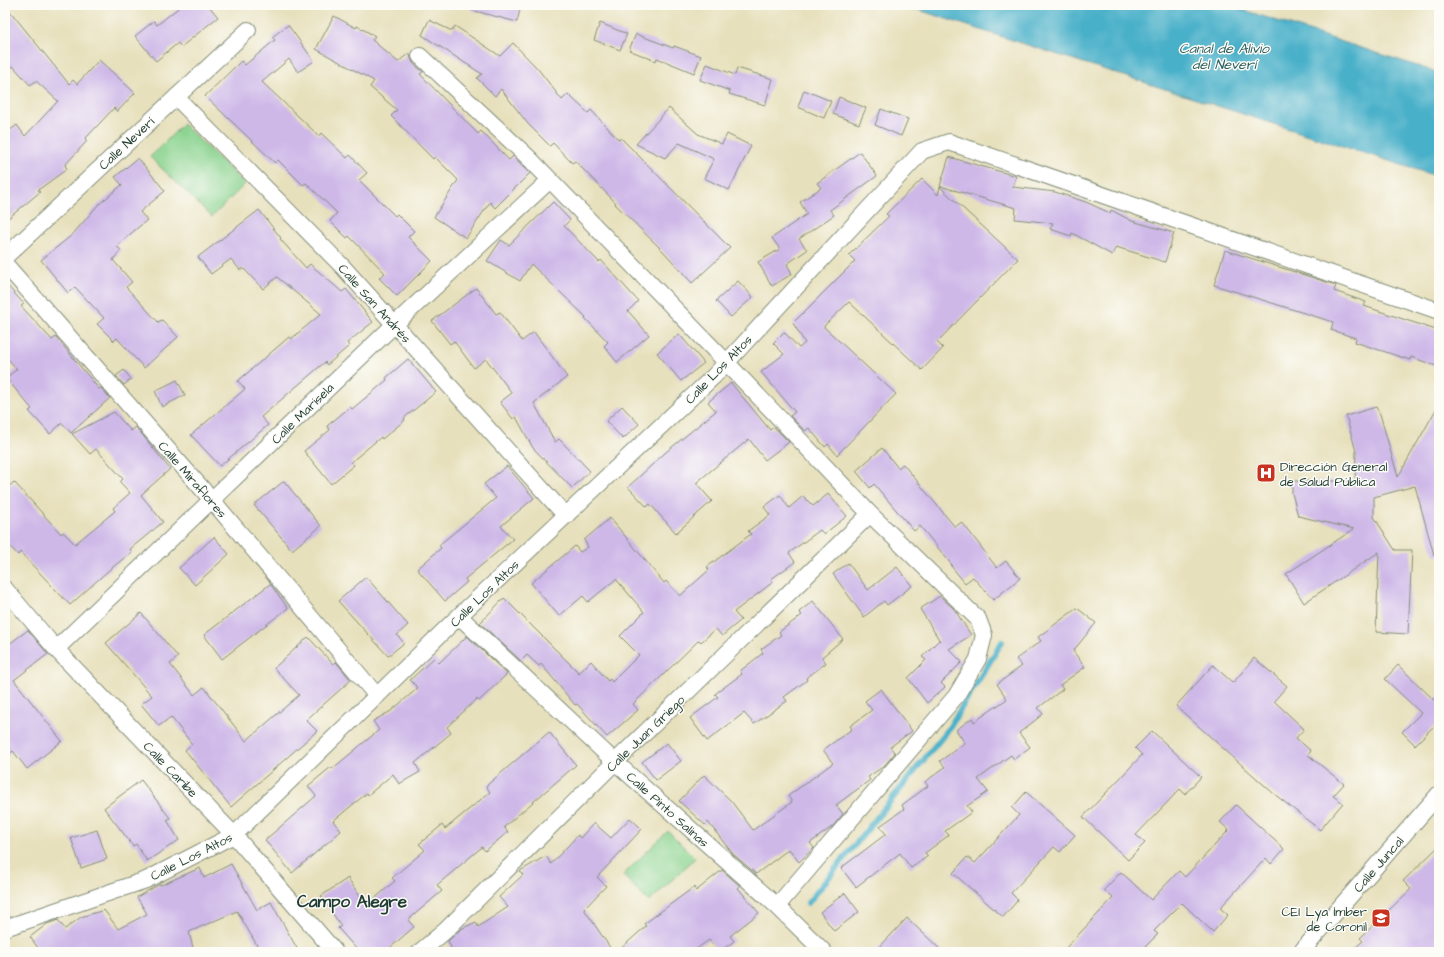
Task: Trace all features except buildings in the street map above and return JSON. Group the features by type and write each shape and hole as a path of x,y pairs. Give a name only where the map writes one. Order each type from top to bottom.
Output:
{"street":[{"name":"Calle Neverí","path":"5,257 248,30"},
{"path":"420,56 550,180 870,514 978,619 984,635 978,659 956,696 777,906"},
{"name":"Calle San Andrés","path":"176,97 344,267 566,516"},
{"name":"Calle Los Altos","path":"5,928 146,880 234,835 459,616 566,516 726,362 922,151 949,142 1439,312"},
{"name":"Calle Marisela","path":"56,649 395,324 550,180"},
{"name":"Calle Miraflores","path":"5,264 212,500 377,696"},
{"name":"Calle Juan Griego","path":"420,952 445,931 615,762 870,514"},
{"name":"Calle Caribe","path":"5,589 56,649 234,835 335,952"},
{"name":"Calle Pinto Salinas","path":"459,616 615,762 777,906 824,952"},
{"name":"Calle Juncal","path":"1301,952 1439,794"}],"green space":[{"path":"183,124 245,184 212,217 150,157"},
{"path":"668,831 695,858 649,902 623,875"}],"water":[{"name":"Canal de Alivio del Neverí","path":"903,5 1228,5 1439,73 1439,177"}],"waterway":[{"path":"808,903 947,731 1002,642"}],"place":[{"name":"Dirección General de Salud Pública","path":"1266,473"},
{"name":"CEI Lya Ímber de Coronil","path":"1381,918"}],"district":[{"name":"Campo Alegre","path":"352,901"}]}
